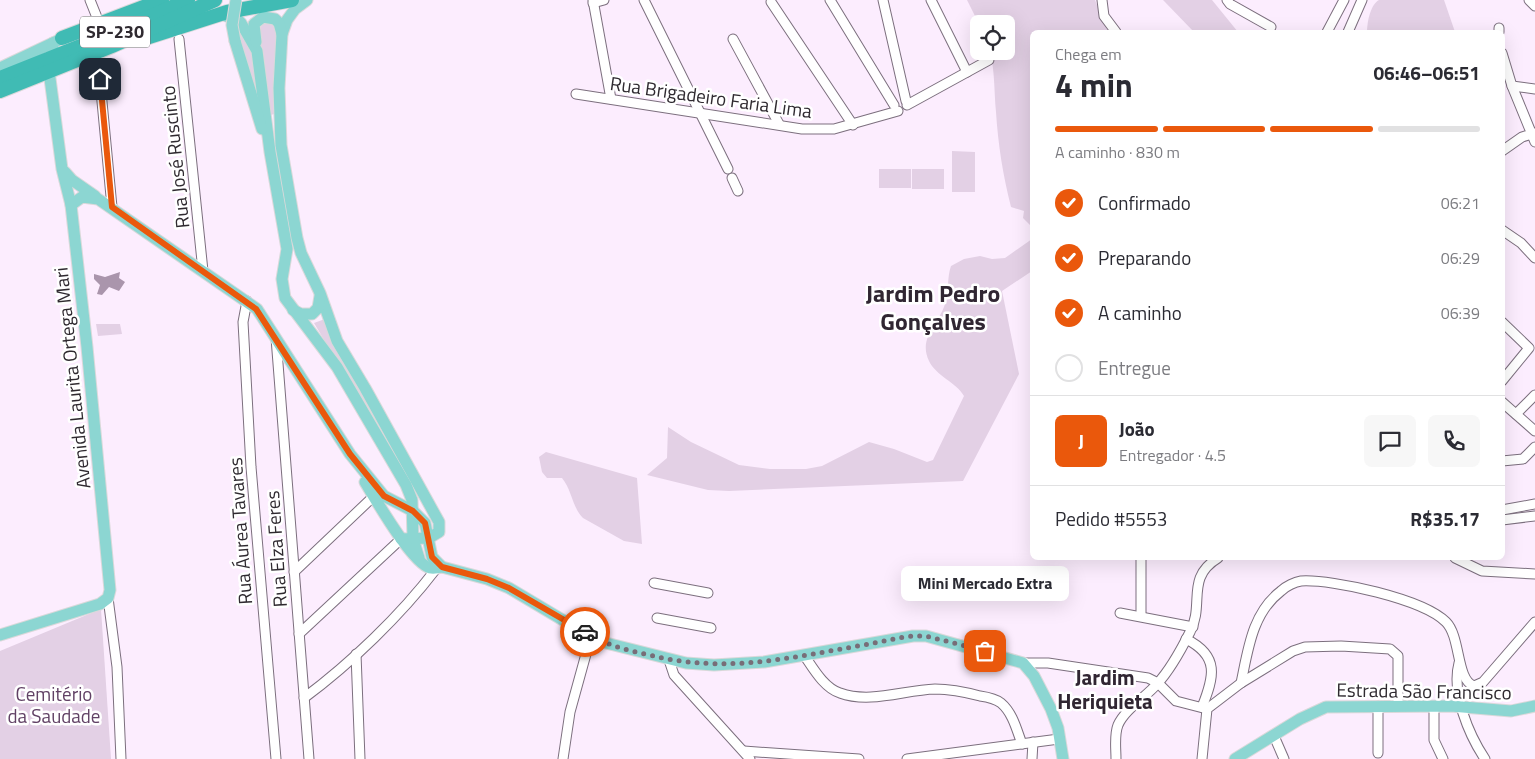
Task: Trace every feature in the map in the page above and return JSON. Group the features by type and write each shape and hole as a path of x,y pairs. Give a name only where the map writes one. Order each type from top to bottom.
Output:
{"highway":[{"path":"58,40 98,22 162,0"},
{"name":"SP-230","path":"0,91 50,65 98,46 188,0"},
{"name":"SP-230","path":"98,46 112,46 215,0"},
{"path":"112,46 136,42 227,12 292,0"},
{"name":"SP-230","path":"0,78 50,65"}],"main road":[{"path":"98,22 152,0"},
{"path":"236,0 232,25 234,41 270,152"},
{"path":"307,0 295,9 287,20 282,34 280,88 281,145 301,253 320,293 337,341 366,388 437,517 439,532 428,538 401,539"},
{"path":"214,16 236,18 241,23 257,51"},
{"path":"282,34 275,18 263,17 257,20 253,28 286,249 282,290 293,310 337,368 410,493 413,511 413,539 419,558"},
{"path":"0,68 58,40"},
{"name":"Avenida Laurita Ortega Mari","path":"58,40 50,65 62,169 70,200 88,348 109,584 108,598"},
{"path":"62,169 72,180 247,301 260,314 379,496 401,539 426,566 438,566 487,579 509,588 607,644 650,656 672,669 686,663 735,665 904,637 926,636 1023,663 1034,676 1051,709 1058,728 1063,759"},
{"path":"70,200 74,191 87,190"},
{"path":"70,200 82,197 98,199"},
{"path":"293,310 301,314 312,314 318,308 320,293"},
{"path":"379,496 391,498 400,495 403,489 402,479"},
{"path":"379,496 413,511 425,523 430,550 438,566"},
{"path":"0,635 100,604 108,598"},
{"name":"Estrada São Francisco","path":"1235,759 1321,708 1434,706 1511,711 1535,706"}],"street":[{"path":"90,0 98,22 98,46 112,207"},
{"path":"604,0 593,2 611,99"},
{"path":"644,0 728,169"},
{"path":"830,0 896,108"},
{"path":"883,0 907,103"},
{"path":"931,0 967,72"},
{"path":"1102,0 1104,16 1114,30"},
{"path":"1227,0 1230,4 1271,27"},
{"path":"1328,30 1344,0"},
{"path":"1356,17 1362,0"},
{"path":"1349,30 1367,0"},
{"path":"1529,0 1535,6"},
{"path":"771,2 853,125"},
{"name":"Rua José Ruscinto","path":"179,39 203,270"},
{"path":"733,39 778,124"},
{"name":"Rua Brigadeiro Faria Lima","path":"576,94 816,130 853,125 896,108 900,100 907,103 989,60"},
{"path":"1505,63 1512,86 1533,133 1535,142"},
{"path":"1512,86 1535,89"},
{"path":"1505,148 1533,133"},
{"path":"732,178 738,191"},
{"path":"1505,232 1533,252"},
{"name":"Rua Áurea Tavares","path":"247,301 243,322 251,467 276,759"},
{"path":"1505,325 1528,346 1526,354 1505,378"},
{"name":"Rua Elza Feres","path":"276,336 309,759"},
{"path":"1516,414 1535,395"},
{"path":"1505,405 1535,431"},
{"path":"1505,461 1518,460 1527,456 1535,447"},
{"path":"294,572 379,496"},
{"path":"1505,510 1535,504"},
{"path":"1514,508 1518,519"},
{"path":"1505,520 1535,516"},
{"path":"299,634 401,539"},
{"path":"1141,560 1141,616"},
{"path":"1116,759 1116,733 1120,720 1158,683 1186,639 1193,627 1199,578 1204,568 1215,560"},
{"path":"1460,560 1482,571 1535,574"},
{"path":"304,698 331,679 418,592 438,566"},
{"path":"1242,683 1249,644 1264,610 1281,590 1300,581 1364,588 1391,596 1439,616 1453,631 1465,677 1474,686 1483,682 1535,622"},
{"path":"654,583 708,593"},
{"path":"108,598 117,667 121,759"},
{"path":"1120,613 1193,627"},
{"path":"657,618 711,628"},
{"path":"563,759 570,712 591,636"},
{"path":"1186,639 1196,644 1207,654 1212,670 1212,680 1204,708 1202,759"},
{"path":"584,656 596,648 607,644"},
{"path":"1023,663 1048,663 1137,675 1158,683 1176,701 1204,708 1293,651 1305,647 1387,648 1398,656 1398,706"},
{"path":"356,654 360,759"},
{"path":"804,655 823,681 833,690 846,695 883,696 934,689 951,690 993,699 1006,709 1015,723 1022,744"},
{"path":"1460,661 1458,677 1462,707 1468,728 1485,759"},
{"path":"1034,676 1048,663"},
{"path":"672,669 750,759"},
{"path":"1378,706 1378,752"},
{"path":"1434,706 1434,740 1443,759"},
{"path":"1274,736 1284,759"},
{"path":"907,759 966,755 1033,742 1059,740"},
{"path":"1032,759 1033,742"},
{"path":"744,752 787,757 859,759"}],"green space":[{"path":"967,0 1095,0 1107,30 1030,30 1030,225 1023,218 1024,211 1011,207 1000,148 992,60 1015,60 1015,15 974,15"},
{"path":"1163,0 1212,0 1236,30 1192,30"},
{"path":"1379,0 1444,0 1454,30 1367,30 1368,19 1376,2"},
{"path":"268,22 276,23 278,33 273,84 274,114 271,115 258,31 263,24"},
{"path":"237,25 252,52 264,116 236,28"},
{"path":"952,151 975,152 975,192 952,192"},
{"path":"879,169 911,169 911,188 879,188"},
{"path":"912,169 944,169 944,189 912,189"},
{"path":"1030,240 1030,272 1002,291 1019,374 963,481 729,491 708,490 647,475 667,458 668,427 691,442 739,465 770,469 806,469 822,466 869,442 894,449 927,462 933,460 964,396 936,371 929,361 926,352 928,337 944,308 951,266 964,259 980,256 992,259 1005,258"},
{"path":"325,319 421,497 417,496 314,323"},
{"path":"96,324 120,324 122,334 98,336"},
{"path":"546,452 637,478 642,544 624,541 583,518 576,509 562,478 547,478 542,472 539,457"},
{"name":"Cemitério da Saudade","path":"101,609 111,759 0,759 0,651"}],"shaded area":[{"path":"120,272 119,278 125,282 119,291 109,287 102,295 97,294 100,285 94,279 94,274 105,277"}],"way so far":[{"path":"585,632 598,641 616,647 669,660 714,665 764,662 913,636 926,636 985,651"}],"place":[{"name":"Mini Mercado Extra","path":"985,651"}],"district":[{"name":"Jardim Pedro Gonçalves","path":"933,308"},
{"name":"Jardim Heriquieta","path":"1105,690"}],"route":[{"path":"100,79 112,207 256,309 350,454 384,496 421,517 427,528 432,557 436,562 442,567 497,582 585,632"}]}
